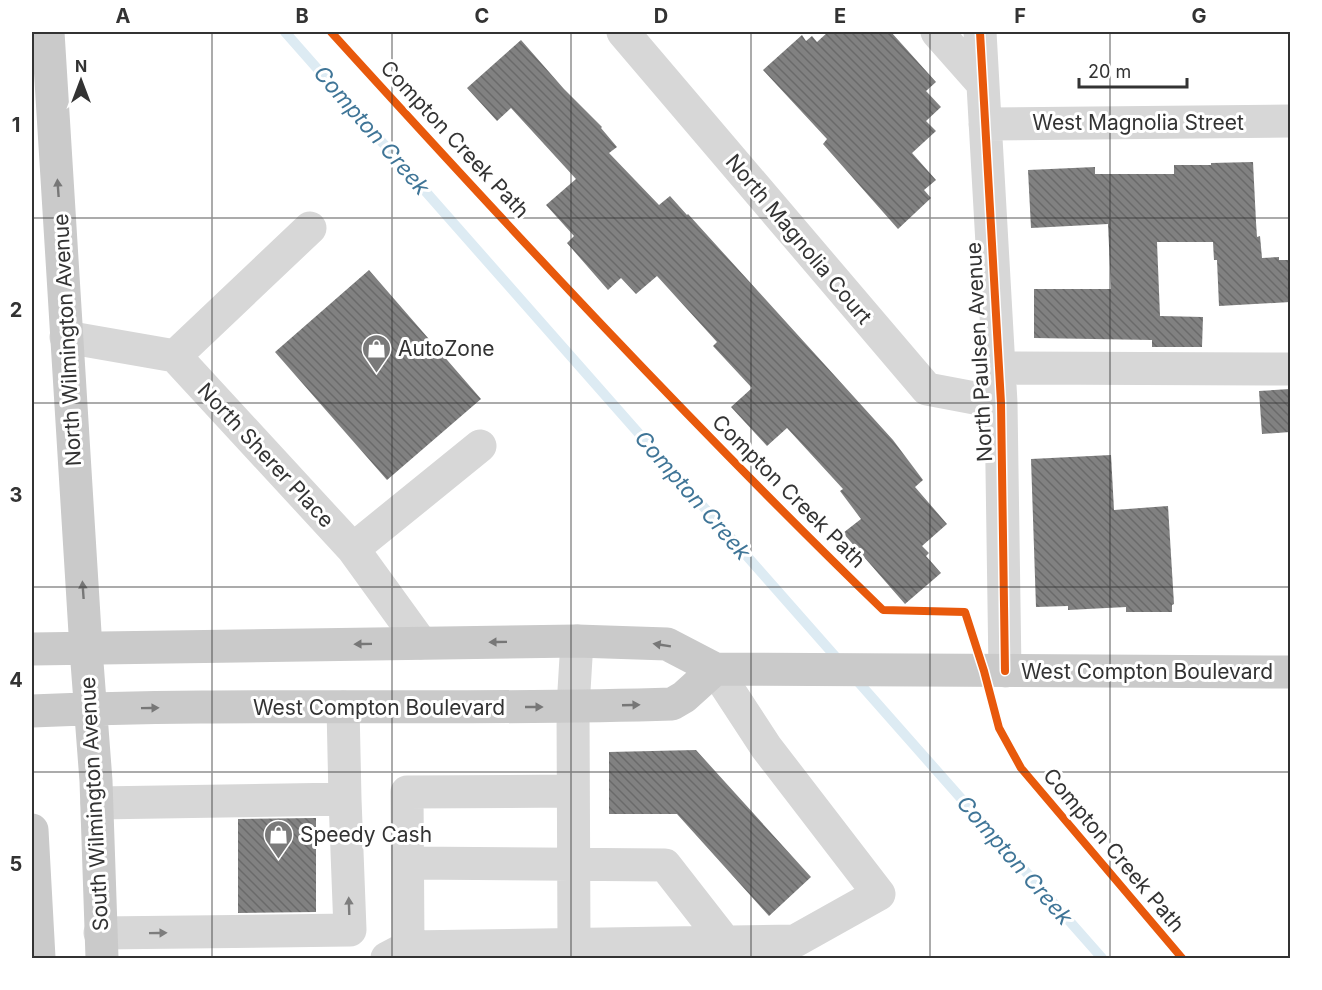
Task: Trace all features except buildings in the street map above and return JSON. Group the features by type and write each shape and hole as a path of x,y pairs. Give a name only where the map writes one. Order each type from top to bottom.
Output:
{"main road":[{"name":"North Wilmington Avenue","path":"48,32 86,649"},
{"name":"West Compton Boulevard","path":"32,649 577,641 667,644 715,669 1290,672"},
{"name":"South Wilmington Avenue","path":"86,649 97,803 101,946"},
{"name":"West Compton Boulevard","path":"32,711 92,708 573,707 672,704 684,697 715,669"},
{"path":"32,830 39,958"}],"street":[{"name":"North Magnolia Court","path":"623,32 927,389 1002,403"},
{"path":"936,32 983,84"},
{"name":"North Paulsen Avenue","path":"980,32 1002,403 1005,670"},
{"name":"West Magnolia Street","path":"986,124 1290,121"},
{"path":"66,337 175,356 310,228"},
{"name":"North Sherer Place","path":"175,356 353,549 421,644"},
{"path":"999,368 1290,369"},
{"path":"353,549 480,446"},
{"path":"574,944 573,707 577,641"},
{"path":"573,791 408,792 408,863 398,953 574,944 795,941 879,894 766,747 715,669"},
{"path":"101,946 350,930 343,707"},
{"path":"97,803 345,799"},
{"path":"408,863 665,866 724,942"}],"waterway":[{"name":"Compton Creek","path":"285,32 842,664"},
{"name":"Compton Creek","path":"853,676 1102,958"}],"cycle path":[{"name":"Compton Creek Path","path":"331,32 602,326 883,610 965,612 999,728 1021,768 1182,958"},
{"path":"980,32 1001,403 1005,671"}],"place":[{"name":"AutoZone","path":"377,374"},
{"name":"Speedy Cash","path":"279,860"}]}
